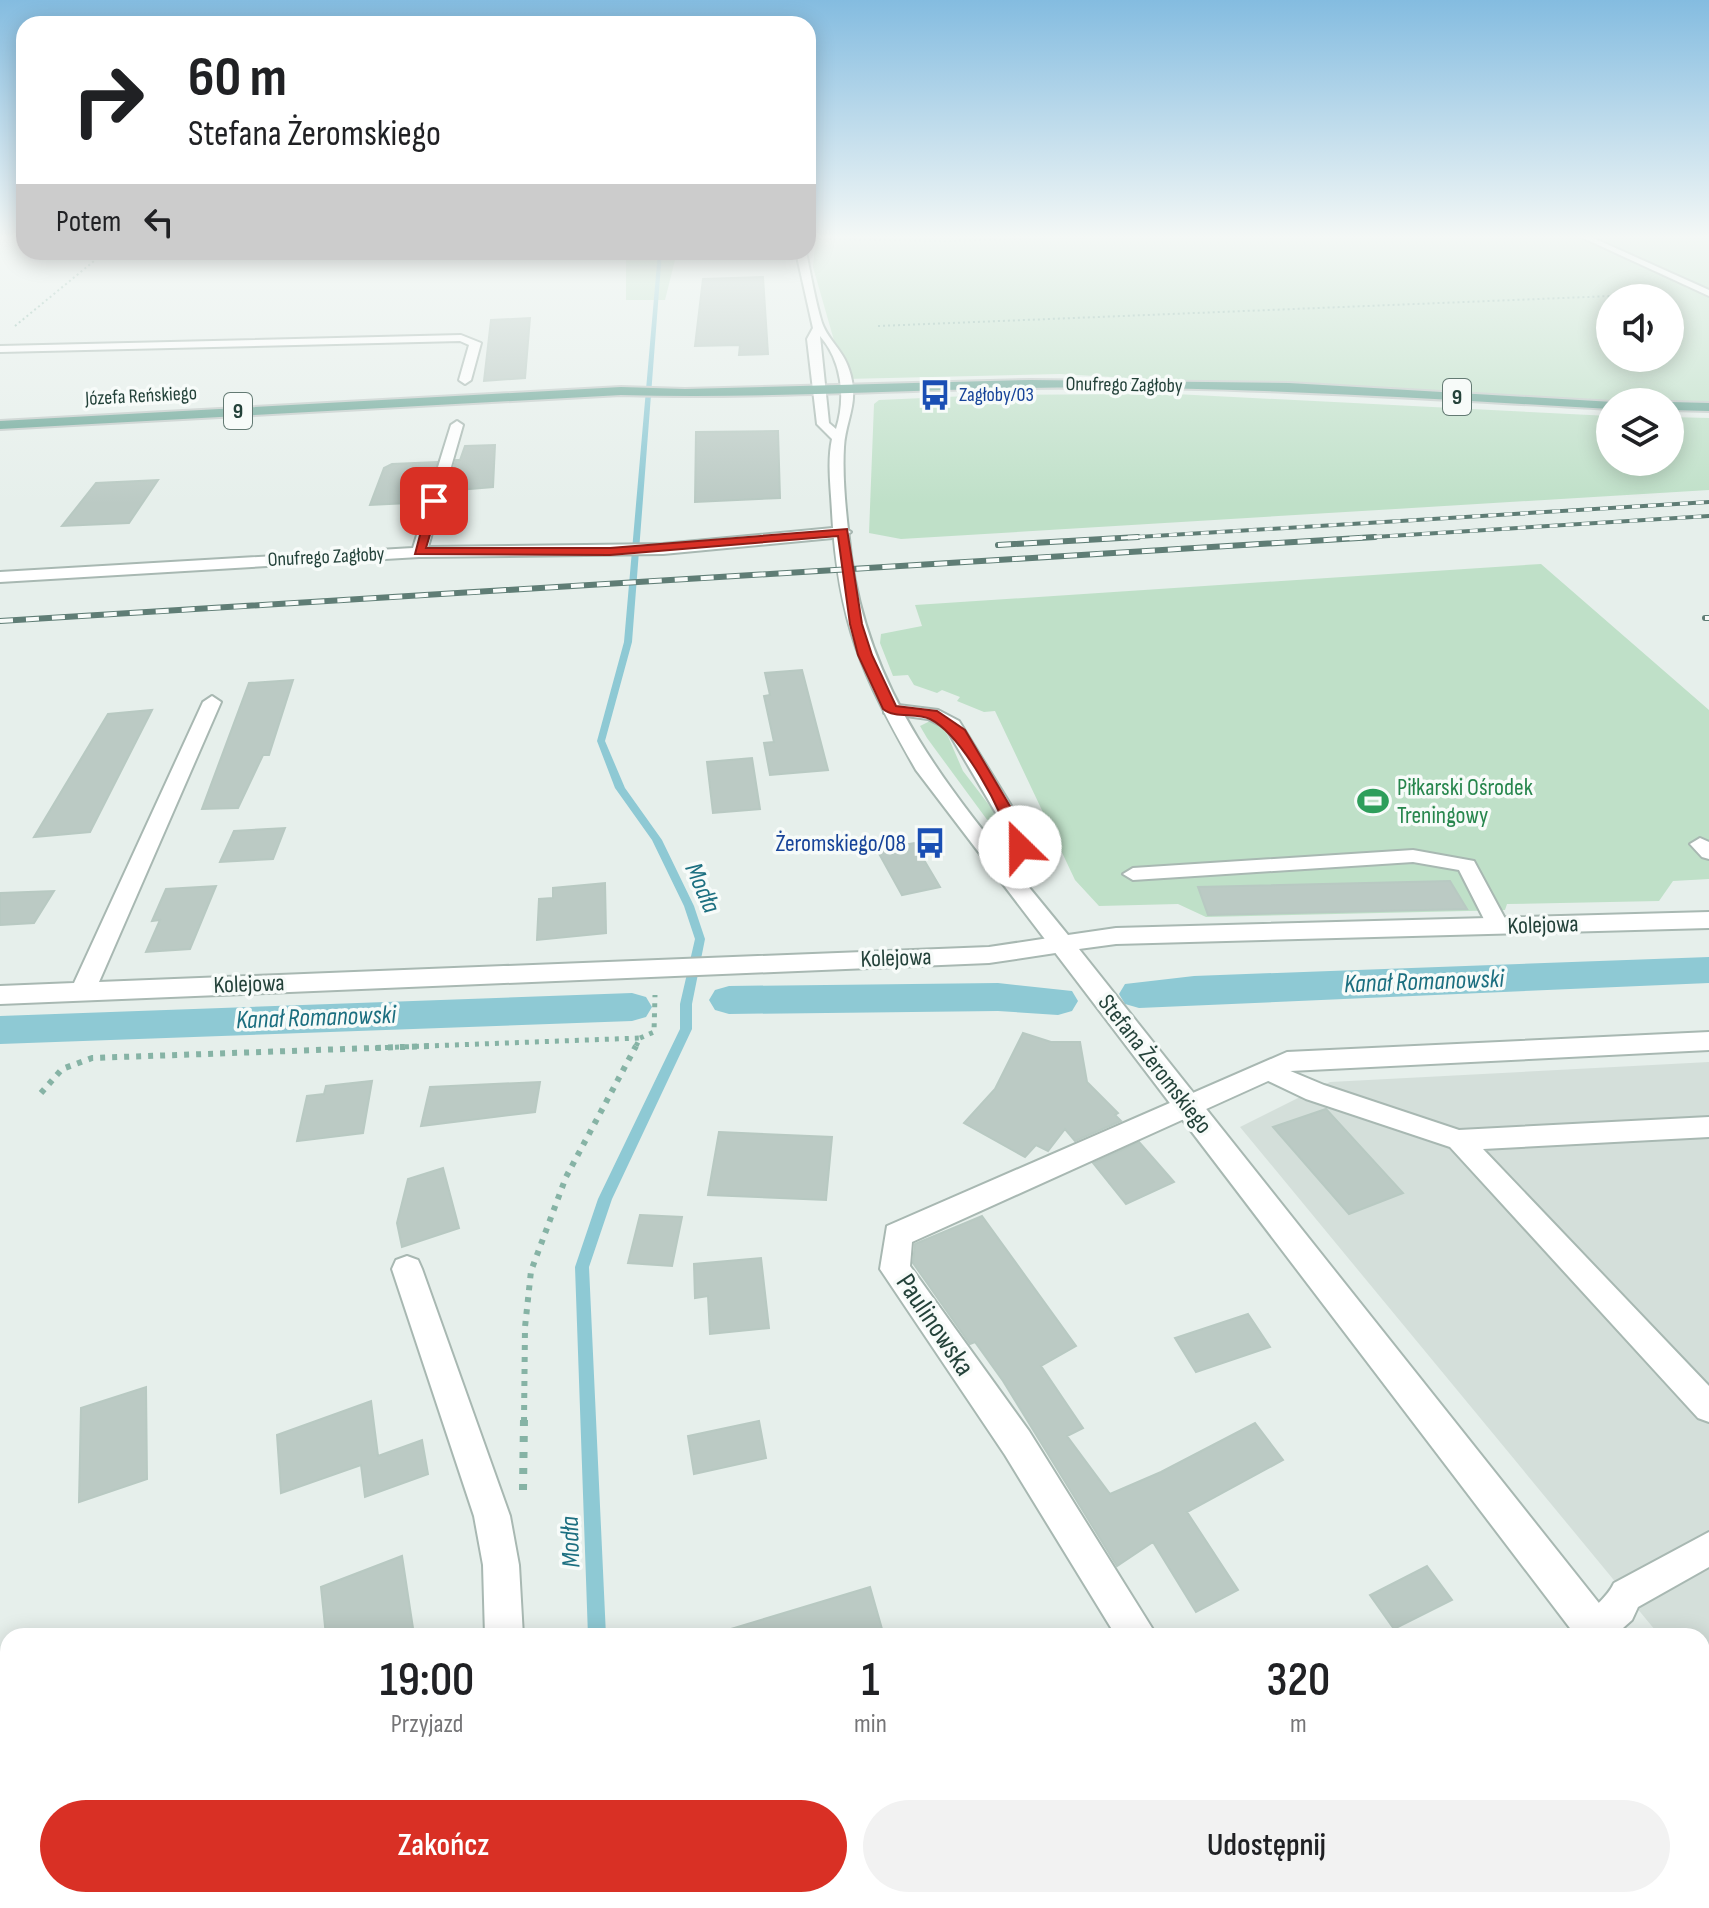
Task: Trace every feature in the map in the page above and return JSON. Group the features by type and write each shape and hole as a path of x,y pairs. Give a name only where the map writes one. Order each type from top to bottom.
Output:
{"main road":[{"name":"Józefa Reńskiego","path":"0,425 621,391 846,384"},
{"name":"Onufrego Zagłoby","path":"846,384 1305,388 1596,404"},
{"path":"1684,406 1709,407"}],"street":[{"name":"Stefana Żeromskiego","path":"836,436 823,424 813,339 818,328 832,339 846,384 844,423 836,436 843,532 856,624 865,655 890,709 926,770 1589,1628"},
{"path":"0,349 461,338 475,343 465,380"},
{"path":"419,552 457,425"},
{"name":"Onufrego Zagłoby","path":"0,577 419,552 520,549 610,552 843,532"},
{"path":"83,991 212,702"},
{"name":"Kolejowa","path":"0,995 654,975 729,965 989,955 1116,936 1709,920"},
{"path":"1187,1107 1287,1062 1709,1041"},
{"name":"Paulinowska","path":"1133,1628 1017,1443 895,1269 898,1235 1187,1107"},
{"path":"407,1269 492,1516 501,1565 504,1628"}],"lane":[{"path":"890,709 932,714 960,733 1016,830 1020,847 1007,875"},
{"path":"1133,874 1413,856 1467,865 1498,926"},
{"path":"1269,1071 1315,1092 1459,1140 1709,1127"},
{"path":"1459,1140 1709,1408"},
{"path":"1600,1628 1620,1608 1626,1595 1709,1549"}],"path":[{"path":"9,329 14,326"},
{"path":"41,1093 51,1077 63,1067 92,1058 640,1038 654,1032 654,975"},
{"path":"524,1505 525,1327 531,1271 566,1177 640,1038"}],"shaded area":[{"path":"1709,1062 1709,1628 1653,1628 1240,1127 1330,1082"}],"green space":[{"path":"830,326 1596,326 1596,372 1684,372 1684,326 1709,326 1709,407 1684,404 1684,388 1596,388 1596,402 1542,402 1060,374 845,379"},
{"path":"1175,394 1596,415 1596,476 1684,476 1684,417 1709,418 1709,490 901,539 869,533 874,404 879,400 990,395"},
{"name":"Piłkarski Ośrodek Treningowy","path":"1541,564 1709,710 1709,879 1673,881 1659,901 1507,904 1505,910 1206,917 1178,904 1099,906 1075,880 995,711 984,712 957,701 960,697 942,690 937,693 914,685 908,675 893,676 880,643 881,634 922,626 915,605"},
{"path":"932,720 943,725 963,771 999,818 1007,836 999,836 927,738 920,726"}],"building":[{"path":"490,326 529,326 525,378 484,381"},
{"path":"697,326 766,326 768,354 739,355 740,345 695,346"},
{"path":"778,431 780,498 695,502 696,432"},
{"path":"495,445 493,487 447,491 456,460 460,460 465,446"},
{"path":"437,462 427,492 413,493 409,503 370,505 384,468 392,464"},
{"path":"158,480 129,523 62,526 96,483"},
{"path":"802,670 828,770 770,775 764,743 774,742 764,696 770,695 765,673"},
{"path":"293,680 269,755 263,755 238,808 202,809 249,683"},
{"path":"152,710 90,832 34,837 108,714"},
{"path":"752,758 760,809 713,813 707,762"},
{"path":"285,828 273,859 220,862 234,831"},
{"path":"914,843 940,887 902,895 877,850"},
{"path":"1450,881 1467,909 1208,915 1198,887"},
{"path":"605,883 606,933 537,940 539,899 553,898 553,888"},
{"path":"216,886 190,949 146,952 160,920 152,921 166,889"},
{"path":"54,891 34,923 0,925 0,893"},
{"path":"1023,1033 1051,1042 1080,1042 1087,1082 1118,1113 1115,1115 1121,1121 1075,1141 1065,1129 1048,1151 1036,1145 1025,1157 964,1123 995,1089"},
{"path":"372,1081 363,1133 297,1141 307,1096 324,1094 326,1086"},
{"path":"540,1082 535,1112 421,1126 430,1087"},
{"path":"1326,1109 1403,1193 1349,1214 1273,1127"},
{"path":"719,1132 832,1137 826,1200 708,1195"},
{"path":"1139,1142 1174,1182 1126,1204 1093,1163"},
{"path":"443,1168 459,1228 402,1247 397,1223 408,1179"},
{"path":"640,1215 682,1217 672,1266 628,1263"},
{"path":"982,1216 1076,1346 1041,1366 1083,1428 1067,1436 1110,1494 1161,1472 1255,1423 1283,1460 1187,1512 1238,1590 1196,1612 1153,1542 1117,1566 1003,1381 975,1342 970,1344 913,1263 915,1244"},
{"path":"761,1258 769,1328 710,1334 708,1296 695,1298 694,1264"},
{"path":"1248,1314 1270,1347 1196,1372 1175,1338"},
{"path":"146,1387 147,1479 79,1502 81,1408"},
{"path":"371,1401 378,1456 422,1440 428,1474 365,1497 361,1465 281,1493 277,1435"},
{"path":"759,1421 766,1458 694,1474 688,1436"},
{"path":"402,1556 413,1628 325,1628 321,1587"},
{"path":"1427,1566 1452,1600 1393,1628 1370,1595"},
{"path":"870,1587 882,1628 734,1628"}],"waterway":[{"name":"Modła","path":"597,1628 582,1267 605,1199 686,1029 686,1004 700,939 689,906 657,840 620,788 601,741 628,642 654,326"},
{"name":"Kanał Romanowski","path":"1139,994 1194,989 1709,970"},
{"name":"Kanał Romanowski","path":"729,1000 998,997 1058,1001"},
{"name":"Kanał Romanowski","path":"0,1030 632,1007"}],"railway":[{"path":"1133,537 1709,502"},
{"path":"1342,539 1709,516"},
{"path":"998,545 1133,537"},
{"path":"1105,539 1133,537"},
{"path":"1133,537 1138,537"},
{"path":"0,621 1375,537"}],"place":[{"name":"Zagłoby/03","path":"935,395"},
{"name":"Piłkarski Ośrodek Treningowy","path":"1373,801"},
{"name":"Żeromskiego/08","path":"930,843"}],"route":[{"path":"434,501 419,552 527,549 610,552 843,532 856,624 865,655 890,709 932,714 953,725 1016,830 1020,847"}]}
